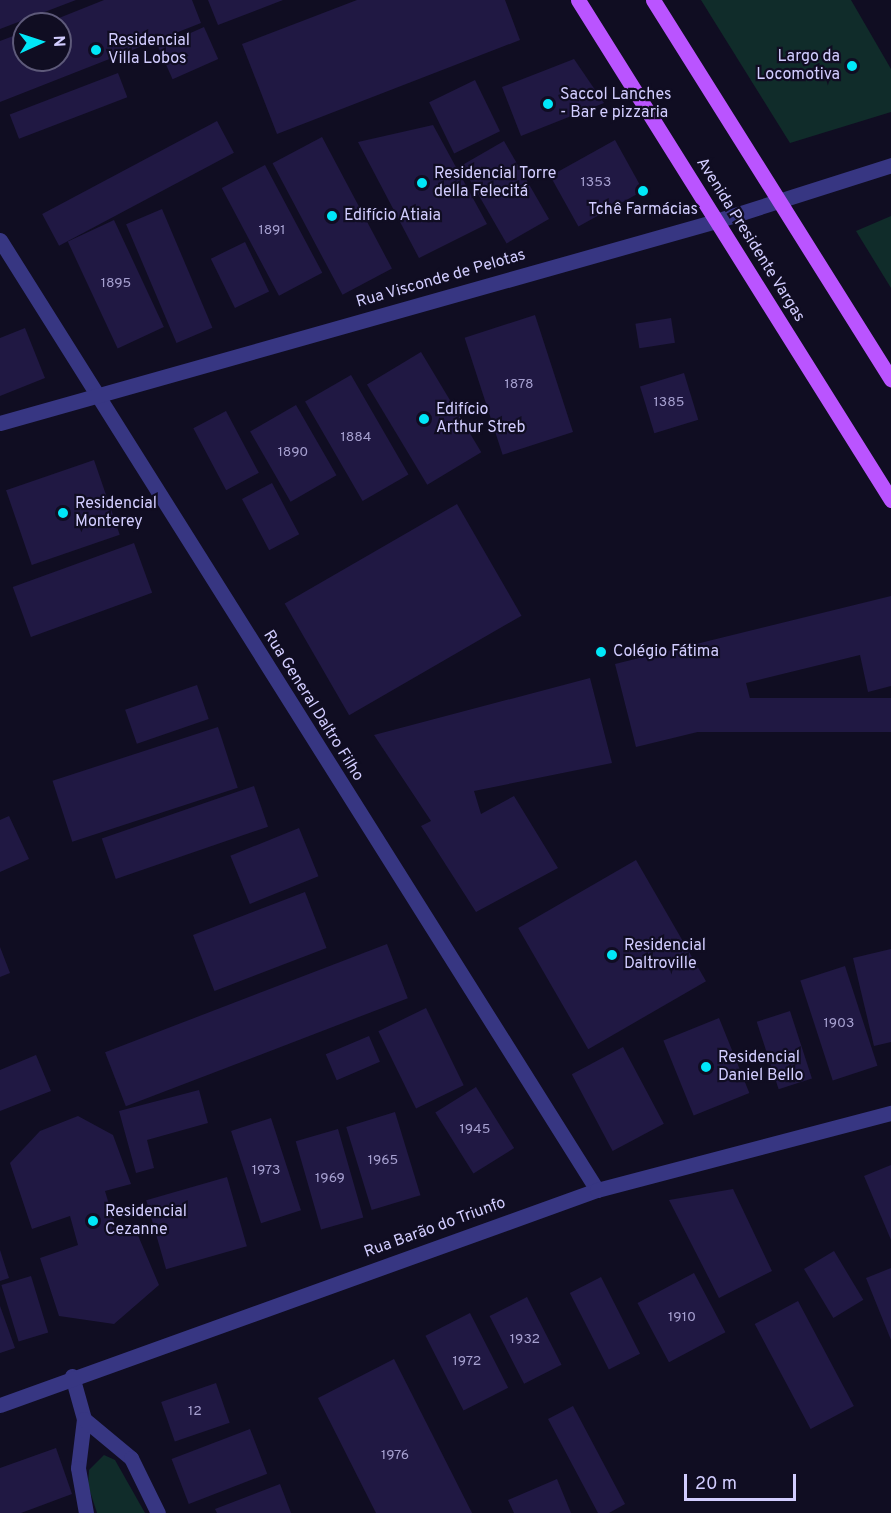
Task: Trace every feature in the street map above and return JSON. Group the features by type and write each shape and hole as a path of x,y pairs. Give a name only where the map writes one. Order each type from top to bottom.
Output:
{"main road":[{"name":"Avenida Presidente Vargas","path":"578,0 891,500"},
{"path":"653,0 891,379"}],"street":[{"name":"Rua Visconde de Pelotas","path":"0,423 716,221 891,165"},
{"name":"Rua General Daltro Filho","path":"0,240 597,1190"},
{"name":"Rua Barão do Triunfo","path":"0,1405 72,1376 597,1190 891,1113"},
{"path":"72,1376 84,1419 78,1468 86,1513"},
{"path":"84,1419 131,1458 158,1513"}],"green space":[{"path":"701,0 851,0 891,69 891,112 790,143"},
{"path":"891,216 891,288 856,231"},
{"path":"104,1455 115,1460 145,1513 97,1513 88,1485 89,1470"}],"building":[{"path":"0,0 76,0 45,12 12,12 12,24 0,29"},
{"name":"Residencial Villa Lobos","path":"104,0 192,0 201,23 0,102 0,41 12,36 12,72 72,72 72,13"},
{"path":"208,0 283,0 218,25"},
{"path":"357,0 505,0 520,40 277,134 242,44"},
{"path":"204,27 218,59 173,79 158,47"},
{"path":"574,59 604,103 521,136 502,87"},
{"path":"118,73 127,97 19,139 10,115"},
{"path":"475,80 500,131 454,154 429,102"},
{"path":"217,121 234,153 59,246 42,214"},
{"name":"Residencial Torre della Felecitá","path":"433,125 487,224 419,258 358,142"},
{"name":"Edifício Atiaia","path":"322,137 392,269 343,295 273,163"},
{"path":"615,140 643,191 578,227 550,176"},
{"path":"504,141 549,219 507,243 462,166"},
{"path":"265,165 322,273 279,296 222,188"},
{"path":"162,209 212,328 177,343 126,224"},
{"path":"114,220 164,327 118,348 68,242"},
{"path":"245,242 269,291 235,308 211,259"},
{"path":"535,315 573,432 503,455 465,338"},
{"path":"671,318 675,343 639,348 635,324"},
{"path":"25,328 45,378 0,396 0,338"},
{"name":"Edifício Arthur Streb","path":"421,352 481,452 427,485 367,384"},
{"path":"684,373 698,420 654,433 640,386"},
{"path":"351,375 408,475 363,501 305,402"},
{"path":"296,405 336,475 291,502 250,432"},
{"path":"226,411 259,473 226,490 193,428"},
{"name":"Residencial Monterey","path":"94,460 120,535 32,565 6,490"},
{"path":"272,483 299,534 269,550 242,499"},
{"path":"457,504 522,616 349,715 285,604"},
{"path":"134,543 152,593 31,637 13,587"},
{"path":"891,596 891,686 868,692 860,655 746,683 755,718 636,747 615,664"},
{"path":"590,678 612,763 474,791 481,814 514,796 558,868 476,912 421,826 431,821 374,735"},
{"path":"197,685 209,719 137,744 125,710"},
{"path":"668,698 891,698 891,732 668,732"},
{"path":"218,727 238,788 72,842 53,781"},
{"path":"254,786 268,827 116,879 102,838"},
{"path":"9,816 29,859 0,872 0,820"},
{"path":"299,828 318,876 250,904 230,856"},
{"name":"Residencial Daltroville","path":"636,860 706,981 588,1049 518,928"},
{"path":"305,892 327,948 214,991 193,935"},
{"path":"387,944 408,998 126,1106 105,1052"},
{"path":"0,947 10,973 0,977"},
{"path":"891,949 891,1042 874,1046 853,958"},
{"path":"845,966 877,1066 833,1080 800,981"},
{"path":"426,1008 464,1085 416,1109 378,1031"},
{"path":"790,1011 812,1079 779,1089 757,1022"},
{"name":"Residencial Daniel Bello","path":"719,1018 749,1093 694,1116 663,1040"},
{"path":"369,1036 380,1062 337,1080 326,1054"},
{"path":"623,1047 664,1124 613,1151 572,1074"},
{"path":"36,1055 51,1091 0,1111 0,1070"},
{"path":"476,1087 514,1148 473,1173 435,1112"},
{"path":"199,1090 208,1123 147,1140 154,1168 136,1173 119,1111"},
{"path":"395,1112 420,1195 372,1210 346,1127"},
{"name":"Residencial Cezanne","path":"78,1116 113,1135 131,1184 105,1191 117,1231 134,1226 159,1285 114,1324 59,1316 40,1258 78,1245 70,1216 32,1229 10,1163 40,1131"},
{"path":"271,1118 301,1210 261,1223 231,1131"},
{"path":"338,1129 363,1217 321,1230 296,1141"},
{"path":"891,1165 891,1240 864,1176"},
{"path":"227,1177 247,1246 166,1269 146,1200"},
{"path":"733,1189 772,1271 719,1298 669,1200"},
{"path":"0,1250 9,1278 0,1281"},
{"path":"834,1251 863,1300 833,1318 804,1269"},
{"path":"891,1268 891,1340 866,1278"},
{"path":"694,1273 725,1332 669,1362 637,1303"},
{"path":"31,1276 48,1332 19,1341 1,1285"},
{"path":"601,1277 640,1354 609,1370 570,1293"},
{"path":"527,1297 562,1365 524,1384 490,1316"},
{"path":"798,1301 854,1406 811,1429 755,1324"},
{"path":"0,1306 15,1348 0,1353"},
{"path":"470,1313 508,1388 464,1411 425,1336"},
{"path":"394,1359 472,1513 376,1513 318,1398"},
{"path":"216,1383 230,1423 175,1442 161,1402"},
{"path":"573,1406 625,1504 609,1513 598,1513 548,1419"},
{"path":"250,1429 267,1474 189,1504 172,1459"},
{"path":"56,1448 72,1494 21,1513 0,1513 0,1468"},
{"path":"557,1479 571,1513 514,1513 508,1500"},
{"path":"280,1484 291,1513 217,1513 215,1509"}],"place":[{"name":"Residencial Villa Lobos","path":"96,50"},
{"name":"Largo da Locomotiva","path":"852,66"},
{"name":"Saccol Lanches - Bar e pizzaria","path":"548,104"},
{"name":"Residencial Torre della Felecitá","path":"422,183"},
{"name":"Tchê Farmácias","path":"643,191"},
{"name":"Edifício Atiaia","path":"332,216"},
{"name":"Edifício Arthur Streb","path":"424,419"},
{"name":"Residencial Monterey","path":"63,513"},
{"name":"Colégio Fátima","path":"601,652"},
{"name":"Residencial Daltroville","path":"612,955"},
{"name":"Residencial Daniel Bello","path":"706,1067"},
{"name":"Residencial Cezanne","path":"93,1221"}]}
